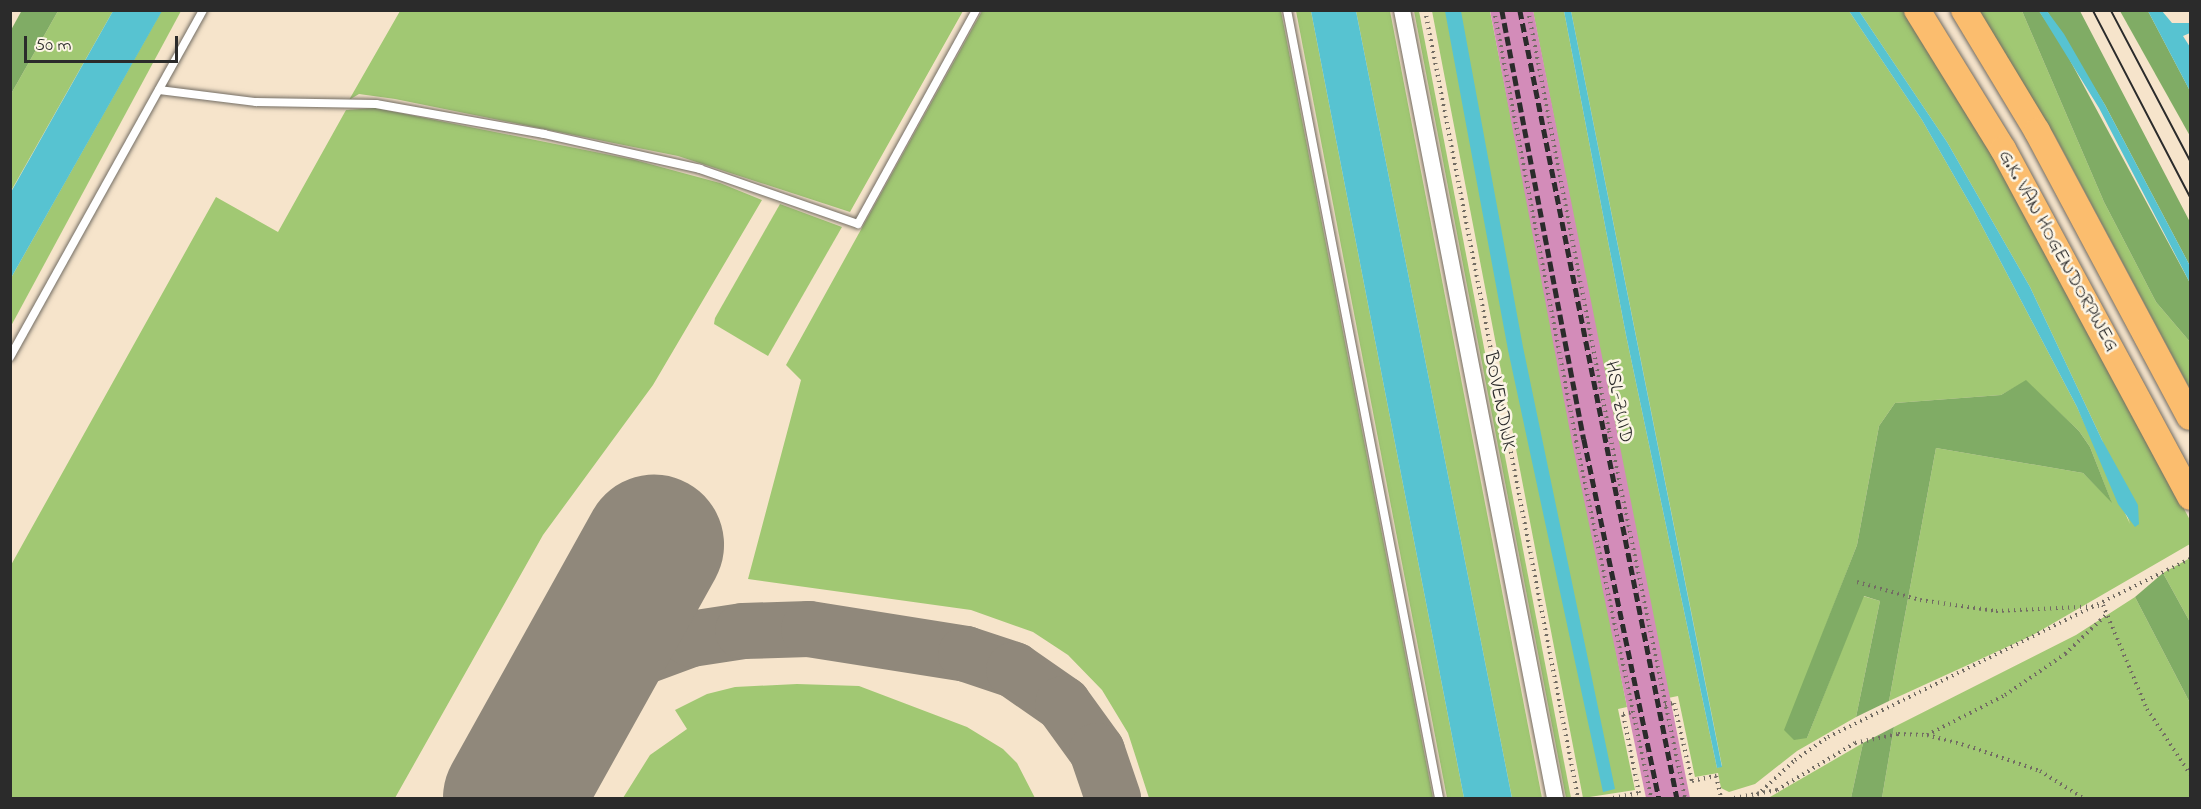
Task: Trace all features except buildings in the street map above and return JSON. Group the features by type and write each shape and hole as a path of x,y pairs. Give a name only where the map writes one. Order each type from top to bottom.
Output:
{"main road":[{"name":"G.K. VAN HOGENDORPWEG","path":"1917,10 2003,149 2190,497"},
{"name":"G.K. VAN HOGENDORPWEG","path":"1964,10 2037,131 2190,417"}],"street":[{"name":"BOVENDIJK","path":"1402,10 1555,798"}],"lane":[{"path":"10,357 203,10"},
{"path":"159,90 256,102 376,104 544,134 700,170 858,224 976,10"},
{"path":"1287,10 1439,798"}],"path":[{"name":"BOVENDIJK","path":"1425,10 1578,798"},
{"path":"1494,10 1651,798"},
{"name":"HSL-ZUID","path":"1528,10 1685,798"},
{"path":"1758,797 1795,760 1828,737 2103,605 2190,559"},
{"path":"1857,582 1920,600 1996,611 2050,611 2103,605"},
{"path":"2103,605 2147,709 2190,774"},
{"path":"1927,735 2005,695 2065,654 2107,614"},
{"path":"1665,705 1674,703 1692,782 1716,776 1721,798"},
{"path":"1613,798 1639,793 1623,714 1633,712"},
{"path":"1734,798 1758,797 1777,790 1855,743 1898,734 1927,735 2040,771 2083,798"}],"green space":[{"path":"22,10 58,11 11,94 11,30"},
{"path":"162,10 181,11 11,326 11,278"},
{"path":"58,11 113,11 11,191 11,94"},
{"path":"400,11 963,11 850,212 678,156 395,99 359,94 349,100"},
{"path":"982,11 1281,11 1433,798 1149,798 1128,733 1102,690 1068,655 1033,632 971,610 748,579 801,380 786,365"},
{"path":"1296,11 1311,11 1464,798 1447,798"},
{"path":"1356,11 1390,11 1542,798 1512,798"},
{"path":"1414,11 1419,11 1571,798 1566,798"},
{"path":"1432,11 1490,11 1627,707 1618,709 1635,790 1583,798"},
{"path":"1533,11 1564,11 1626,335 1717,768 1722,766 1571,11 1849,11 1922,120 1973,209 2077,407 2130,524 2102,440 2030,287 1947,142 1859,11 1903,11 1955,86 2190,520 2190,544 2031,636 1889,701 1936,448 2083,473 2111,501 2090,447 2079,431 2026,381 2001,395 1895,403 1879,426 1857,545 1812,661 1807,738 1863,596 1880,601 1856,717 1797,751 1755,784 1729,792 1721,788 1718,773 1695,777 1678,696 1668,698"},
{"path":"1977,11 2022,11 2104,202 2156,302 2190,342 2190,389 2055,136"},
{"path":"2022,11 2039,11 2058,38 2190,283 2190,342 2156,302 2104,202"},
{"path":"2047,11 2080,11 2190,222 2190,266 2105,105"},
{"path":"2120,11 2148,11 2190,91 2190,136"},
{"path":"375,108 635,160 720,183 762,200 653,385 543,535 395,798 11,798 11,565 216,197 278,232 346,110"},
{"path":"780,204 842,227 768,356 714,324 715,318"},
{"path":"2026,380 2079,431 2090,447 2112,503 2083,473 1936,448 1889,701 1856,717 1880,601 1864,596 1807,738 1794,740 1784,730 1857,545 1879,426 1895,403 2001,395"},
{"path":"2190,558 2190,622 2163,573"},
{"path":"2163,573 2190,622 2190,703 2135,597"},
{"path":"2135,597 2190,703 2190,798 1882,798 1894,727 2076,635"},
{"path":"797,684 859,686 967,727 1003,749 1017,763 1035,798 623,798 650,755 687,729 675,710 707,694 735,687"},
{"path":"1894,727 1882,798 1851,798 1863,743"},
{"path":"1863,743 1851,798 1770,797"}],"water":[{"path":"113,11 162,11 11,278 11,192"},
{"path":"1311,11 1356,11 1512,798 1464,798"},
{"path":"1445,11 1461,11 1523,347 1615,789 1603,792 1508,350"},
{"path":"1564,11 1571,11 1722,767 1717,768 1626,335"},
{"path":"1849,11 1859,11 1947,142 2030,287 2102,440 2138,505 2139,524 2135,527 2118,504 2077,407 1973,209 1922,120"},
{"path":"2039,11 2047,11 2064,34 2105,105 2190,266 2190,283 2099,108"},
{"path":"2148,11 2162,11 2172,23 2190,23 2190,33 2183,36 2190,47 2190,91"}],"taxiway":[{"path":"528,771 593,695 640,658 691,639 743,631 809,629 966,654 1014,670 1063,704 1097,751 1113,798"}],"runway":[{"path":"513,798 654,545"}],"tram line":[{"path":"2093,10 2190,196"},
{"path":"2111,10 2190,160"}],"railway":[{"path":"1502,10 1584,439 1659,798"},
{"path":"1520,10 1677,798"}]}
